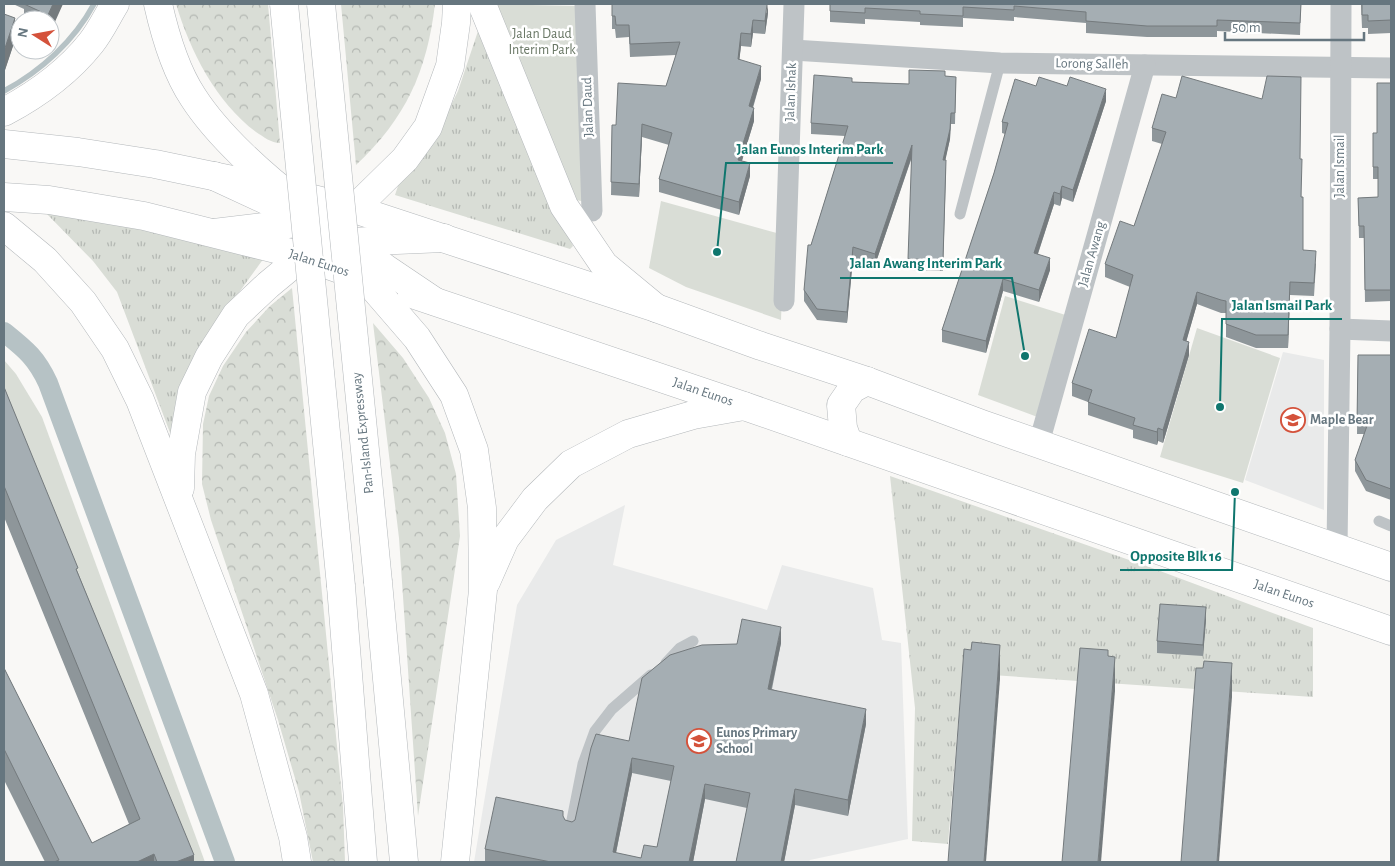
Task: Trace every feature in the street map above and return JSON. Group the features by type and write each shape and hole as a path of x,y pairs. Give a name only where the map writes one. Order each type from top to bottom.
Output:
{"highway":[{"path":"4,112 24,102 60,75 91,43 114,4"},
{"path":"158,4 176,64 192,97 218,129 282,191 319,238"},
{"path":"284,4 341,586 363,862"},
{"name":"Pan-Island Expressway","path":"320,4 404,862"},
{"path":"180,501 181,454 184,430 192,392 209,357 236,315 319,238 354,209 405,159 428,127 450,66 457,4"},
{"path":"482,4 564,206 604,265 656,308"},
{"path":"4,144 78,152 136,161 214,176 354,209 656,308 1391,567"},
{"path":"214,176 272,203 319,238 384,268 434,301"},
{"name":"Jalan Eunos","path":"4,197 49,200 144,216 214,233 319,238 366,279 744,406 1391,631"},
{"path":"4,226 45,260 83,302 115,349 140,400 254,694 293,837 297,862"},
{"path":"319,238 444,238"},
{"path":"366,279 417,338 454,395 474,450 482,508 483,590 455,862"},
{"path":"848,442 842,428 841,404 852,389 866,381"},
{"path":"483,590 506,539 535,499 570,464 628,434 693,415 744,406"}],"street":[{"name":"Jalan Daud","path":"585,4 592,211"},
{"name":"Jalan Ishak","path":"784,300 794,4"},
{"name":"Jalan Ismail","path":"1337,548 1341,4"},
{"name":"Lorong Salleh","path":"793,50 1000,63 1391,68"},
{"name":"Jalan Awang","path":"1039,443 1145,65"},
{"path":"1340,329 1391,331"}],"lane":[{"path":"960,214 1000,63"},
{"path":"1379,521 1391,526"},
{"path":"570,830 583,764 595,730 612,709 669,661 680,648 693,641"}],"shaded area":[{"name":"Maple Bear","path":"1283,352 1324,360 1324,510 1245,480"},
{"name":"Eunos Primary School","path":"625,505 613,565 767,610 782,565 873,588 882,640 901,643 908,839 810,860 809,862 474,862 517,605 556,540"}],"green space":[{"path":"176,4 268,4 280,143 271,141 256,132 242,120 217,91 197,57"},
{"path":"341,4 435,4 426,51 420,72 411,92 401,111 388,129 356,165"},
{"name":"Jalan Daud Interim Park","path":"488,4 578,6 586,202 576,200"},
{"path":"480,25 573,246 570,249 395,195 401,177 431,146 458,91"},
{"path":"661,201 784,235 781,320 686,287 649,268"},
{"path":"45,212 148,226 264,258 201,345 172,438 117,292 93,261"},
{"path":"292,288 343,807 345,862 313,862 299,792 278,720 211,520 202,484 203,424 209,396 223,366 246,332 270,306"},
{"path":"1005,296 1072,317 1043,419 978,395"},
{"path":"373,323 403,358 429,398 445,433 456,474 460,536 418,816 399,538"},
{"path":"1197,328 1280,358 1243,483 1160,457"},
{"path":"4,360 16,374 42,417 205,862 186,862 4,416"},
{"path":"890,476 1152,568 1313,628 1313,697 962,673 948,844 912,841 915,708"}],"building":[{"path":"24,4 53,4 50,10 37,10"},
{"path":"612,4 767,4 765,21 753,20 751,34 741,33 738,59 761,66 749,106 754,108 738,160 750,163 739,202 659,179 672,133 642,124 639,184 611,182 612,125 616,125 618,83 666,86 680,42 630,44 629,25 616,25 615,16 612,16"},
{"path":"830,4 1301,4 1300,23 1217,20 1217,26 1147,26 1086,21 1086,12 1014,6 1014,10 963,7 963,16 920,14 920,11 865,8 865,13 830,11"},
{"path":"1362,4 1391,4 1391,20 1368,21 1368,15 1362,15"},
{"path":"4,14 10,16 10,33 4,47"},
{"path":"909,70 945,71 945,76 956,77 955,113 951,113 950,129 943,160 946,160 943,260 908,259 912,145 875,254 853,247 847,312 817,309 804,290 808,245 811,245 848,126 811,123 814,75 852,78 852,82 909,84"},
{"path":"1182,76 1262,99 1267,76 1301,77 1300,159 1302,159 1303,250 1316,251 1314,283 1290,282 1288,335 1256,335 1226,324 1226,301 1197,292 1183,340 1189,342 1163,430 1158,428 1157,432 1133,425 1135,418 1088,402 1092,390 1072,383 1089,329 1116,338 1133,275 1105,264 1120,221 1134,226 1166,132 1152,128 1162,94 1176,98"},
{"path":"1039,77 1067,86 1070,77 1106,89 1073,190 1062,186 1060,194 1054,192 1034,253 1050,258 1039,290 1003,279 986,341 942,330 994,173 1008,123 1002,122 1015,79 1036,86"},
{"path":"1377,83 1391,83 1391,290 1365,290 1364,226 1359,226 1358,198 1378,197 1378,167 1373,167 1373,133 1377,133"},
{"path":"1358,355 1391,355 1391,489 1366,480 1355,460 1368,423 1357,423"},
{"path":"4,387 78,568 76,569 194,855 176,862 157,862 154,854 137,862 54,862 59,860 4,749 4,668 92,843 140,819 4,486"},
{"path":"1160,604 1206,607 1203,645 1157,641"},
{"path":"742,619 781,627 768,689 866,709 848,800 795,789 781,862 736,862 750,793 705,784 689,862 551,862 485,849 496,797 563,811 565,820 572,822 575,820 591,748 596,734 629,741 642,678 670,655 702,645 737,644","holes":["632,758 674,766 657,847 644,845 641,858 613,852"]},
{"path":"972,642 1000,645 984,862 948,862 964,649 971,650"},
{"path":"1080,648 1108,650 1108,656 1115,657 1098,862 1062,862"},
{"path":"1204,661 1232,663 1217,862 1181,862 1196,668 1203,668"}],"waterway":[{"path":"4,91 31,74 55,54 77,30 94,4"},
{"path":"4,332 29,354 39,366 48,383 225,862"}],"place":[{"name":"Jalan Eunos Interim Park","path":"717,252"},
{"name":"Jalan Awang Interim Park","path":"1025,356"},
{"name":"Jalan Ismail Park","path":"1220,407"},
{"name":"Maple Bear","path":"1293,420"},
{"name":"Opposite Blk 16","path":"1235,492"},
{"name":"Eunos Primary School","path":"699,741"}]}
